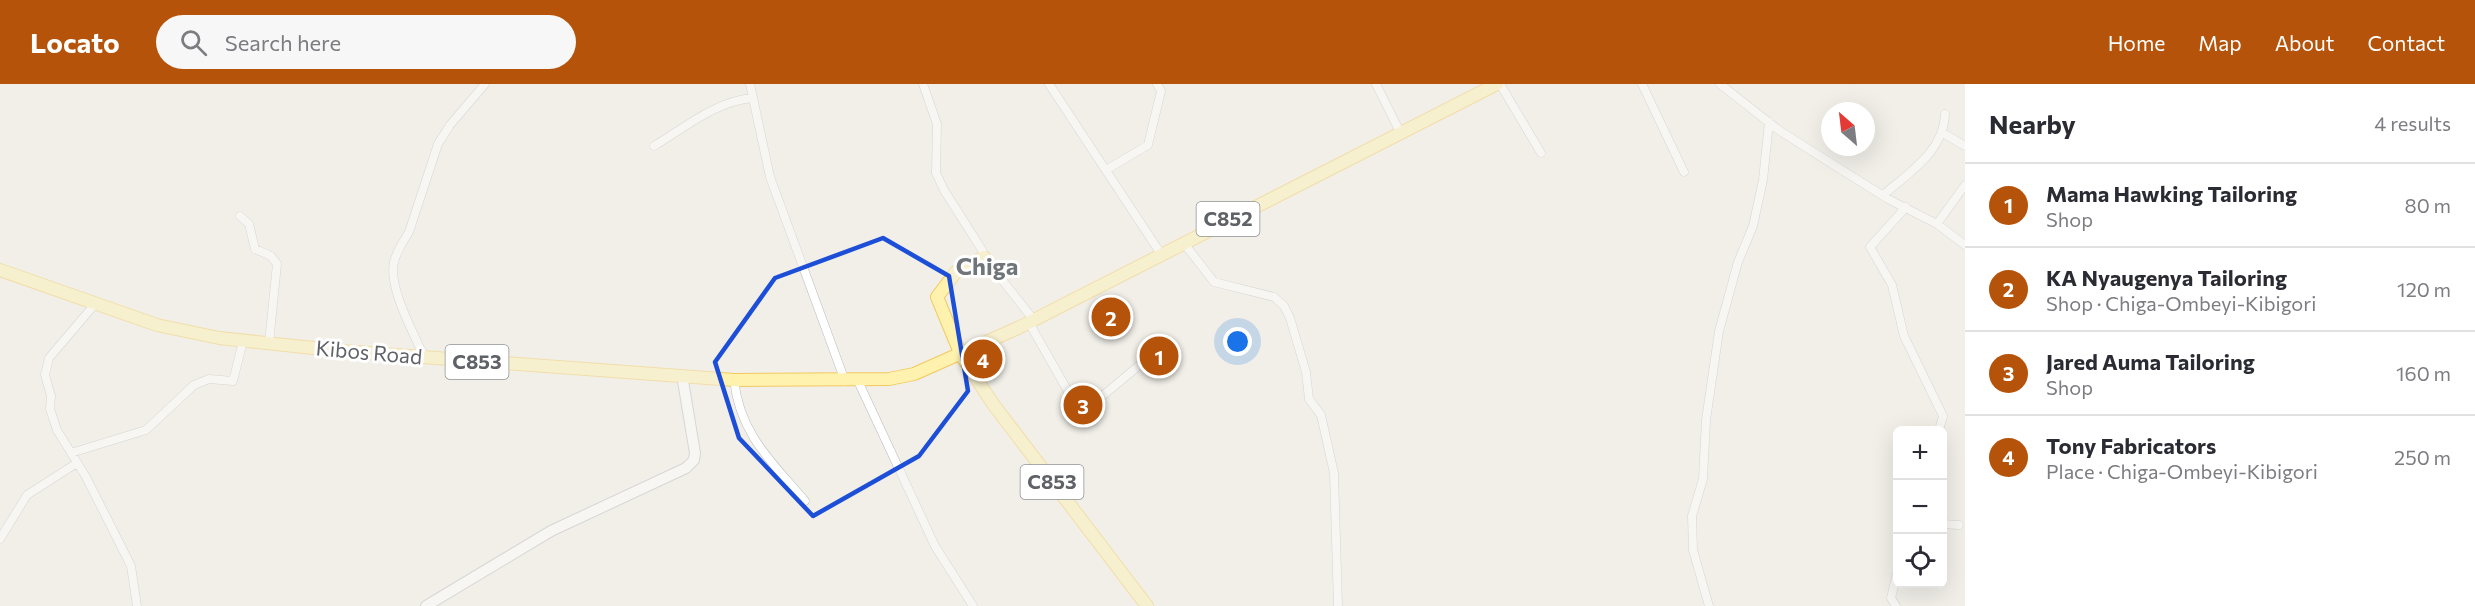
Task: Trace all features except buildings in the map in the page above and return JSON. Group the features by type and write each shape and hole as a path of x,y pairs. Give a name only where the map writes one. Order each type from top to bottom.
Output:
{"main road":[{"name":"C852","path":"961,356 1498,84"},
{"path":"961,356 937,297 956,272 984,257"},
{"name":"Kibos Road","path":"0,270 157,325 243,341 734,380 858,381 914,374 961,356"},
{"name":"C853","path":"961,356 1007,422 1147,606"}],"street":[{"path":"424,357 399,296 393,265 401,244 409,232 438,144 450,125 485,84"},
{"path":"750,84 770,177 844,381"},
{"path":"923,84 937,124 936,173 984,257 1032,321 1032,328 1078,409 1094,403 1148,358"},
{"path":"1048,84 1161,254"},
{"path":"1106,170 1148,145 1161,91 1157,84"},
{"path":"1376,84 1400,132"},
{"path":"1498,84 1541,153"},
{"path":"1642,84 1684,172"},
{"path":"1720,84 1769,122 1883,195 1937,224 1965,245"},
{"path":"654,146 715,107 731,101 752,98"},
{"path":"1883,195 1921,162 1943,133 1945,114"},
{"path":"1709,606 1693,550 1692,516 1703,479 1706,420 1719,331 1738,262 1753,226 1763,180 1769,122"},
{"path":"1943,133 1965,146"},
{"path":"1937,224 1965,185"},
{"path":"1906,207 1870,247 1892,285 1902,330 1916,364 1943,416 1940,426"},
{"path":"240,216 249,224 255,249 271,256 277,264 269,343"},
{"path":"1183,242 1214,282 1274,297 1284,306 1290,318 1306,372 1309,399 1321,415 1334,473 1338,606"},
{"path":"95,304 58,346 45,367 51,409 57,430 131,566 137,606"},
{"path":"71,453 146,430 194,385 209,379 233,381 243,341"},
{"path":"426,606 551,531 686,468 694,460 695,453 682,375"},
{"path":"734,380 737,406 746,428 805,501"},
{"path":"858,381 935,546 973,606"},
{"path":"0,539 27,495 77,463"},
{"path":"1947,524 1959,525"},
{"path":"1893,588 1891,598 1896,606"}],"highlighted area":[{"path":"883,238 949,276 968,391 919,456 813,516 739,438 715,362 775,278"}],"place":[{"name":"KA Nyaugenya Tailoring","path":"1111,317"},
{"name":"Mama Hawking Tailoring","path":"1159,356"},
{"name":"Tony Fabricators","path":"983,359"},
{"name":"Jared Auma Tailoring","path":"1083,405"}],"district":[{"name":"Chiga","path":"987,267"}]}
